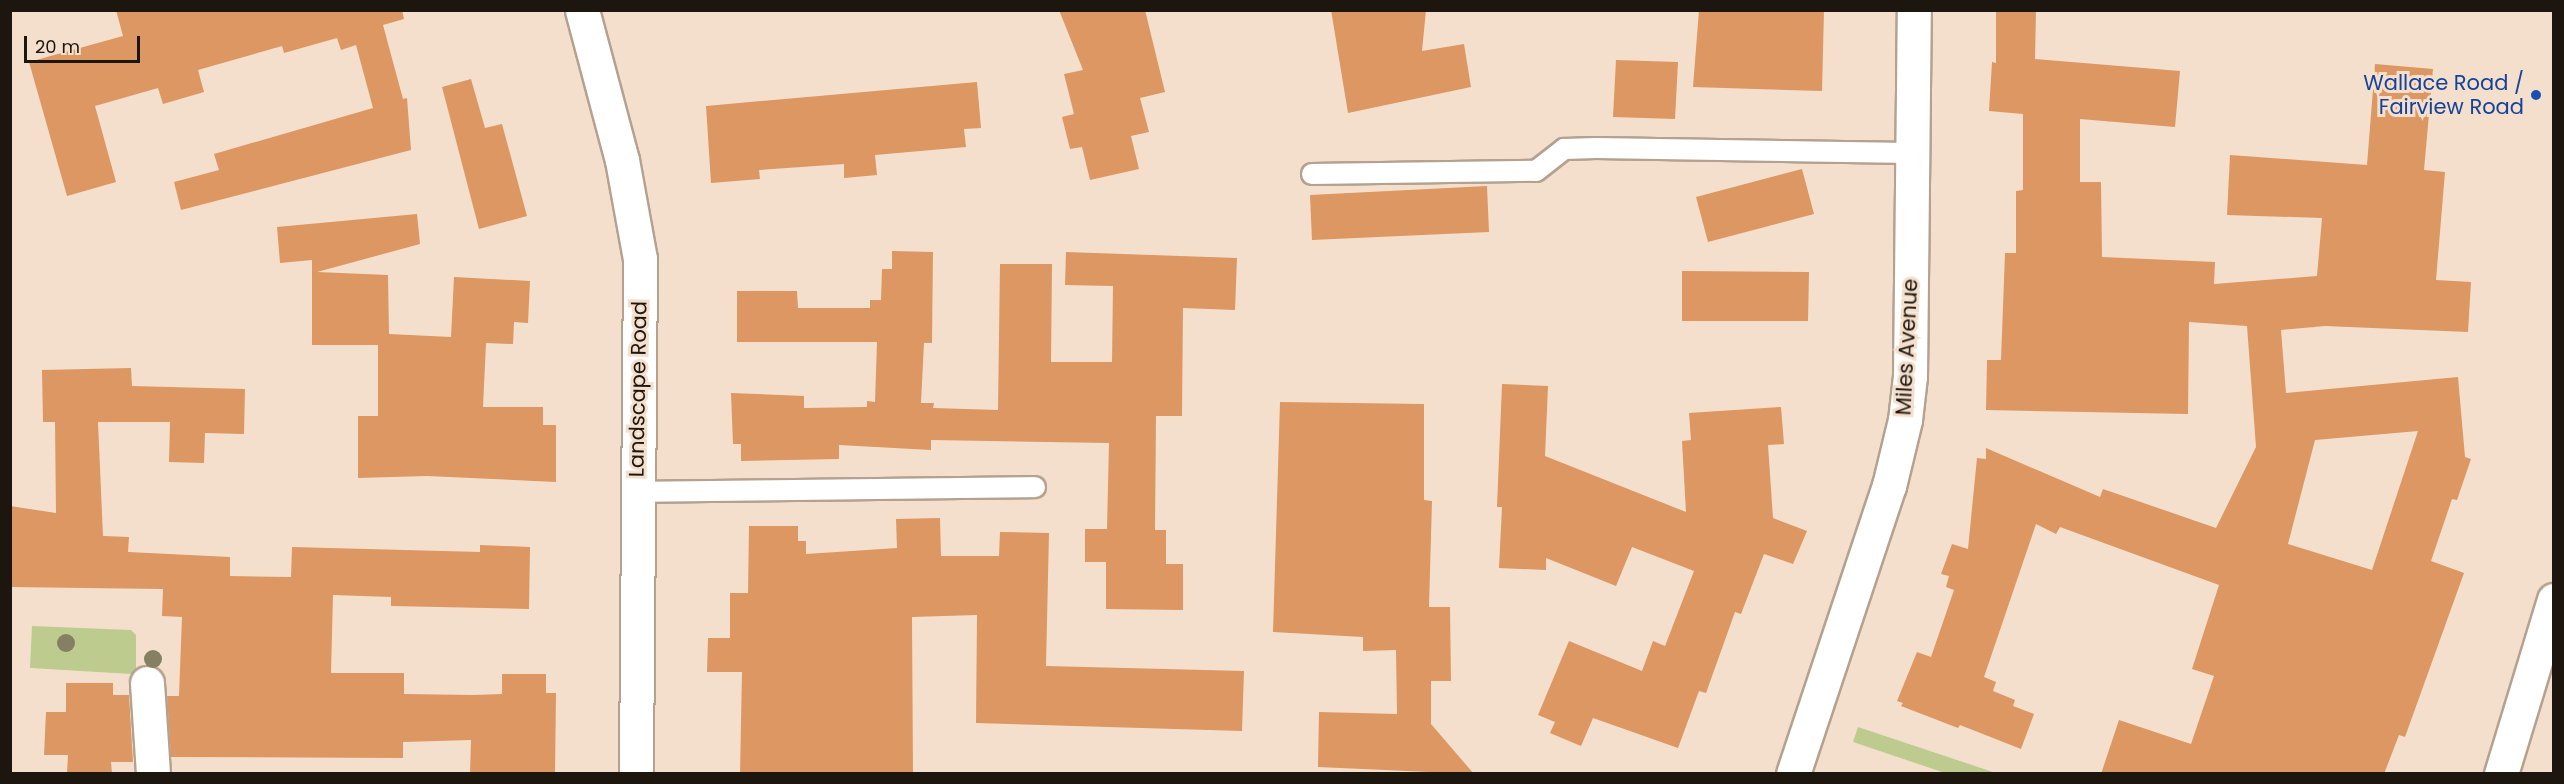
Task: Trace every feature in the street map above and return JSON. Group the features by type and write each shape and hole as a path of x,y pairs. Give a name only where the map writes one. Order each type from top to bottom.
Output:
{"street":[{"name":"Landscape Road","path":"582,10 622,160 640,259 636,774"},
{"name":"Miles Avenue","path":"1793,774 1889,486 1905,420 1910,376 1914,10"},
{"path":"2501,774 2553,600"},
{"path":"147,683 153,774"}],"lane":[{"path":"1312,174 1536,171 1564,149 1912,153"},
{"path":"637,492 1035,487"}],"green space":[{"path":"32,626 131,630 136,635 136,670 132,674 30,668"},
{"path":"1858,727 1996,773 1945,773 1853,742"}],"building":[{"path":"116,10 402,10 404,19 383,25 403,99 407,98 411,150 181,210 174,182 219,170 214,154 373,108 356,45 341,50 337,38 284,53 282,46 198,70 204,92 163,104 158,88 95,106 116,182 67,196 29,62 123,36"},
{"path":"1059,10 1145,10 1165,92 1140,98 1149,132 1131,136 1139,169 1090,180 1082,147 1070,149 1062,117 1074,114 1064,74 1083,70"},
{"path":"1331,10 1426,10 1422,51 1464,44 1471,87 1348,113"},
{"path":"1699,10 1824,10 1822,91 1693,87"},
{"path":"1996,10 2036,10 2035,59 2180,71 2175,127 2080,119 2080,182 2101,182 2102,257 2215,262 2214,284 2317,276 2322,218 2227,215 2230,155 2367,165 2375,64 2433,69 2424,170 2445,172 2436,280 2471,282 2468,332 2325,326 2281,330 2286,393 2458,377 2465,457 2471,459 2457,500 2452,499 2431,561 2464,573 2405,737 2399,735 2384,774 2101,774 2119,720 2191,744 2214,676 2192,669 2219,585 2060,527 2056,534 2036,524 1984,677 1996,682 1993,691 2015,700 2013,706 2034,714 2021,749 1960,725 1958,728 1901,706 1903,703 1897,701 1917,652 1931,657 1954,590 1946,587 1949,576 1941,574 1952,544 1968,549 1977,458 1986,459 1986,448 2100,497 2103,489 2216,528 2256,447 2247,326 2189,322 2188,414 1986,410 1987,360 2001,360 2005,253 2016,253 2016,191 2023,190 2023,114 1989,111 1992,62 1996,63","holes":["2418,431 2372,570 2288,544 2315,440"]},
{"path":"1616,60 1678,62 1675,119 1613,117"},
{"path":"471,79 485,128 502,124 527,216 479,229 442,87"},
{"path":"977,82 981,128 964,129 966,147 875,155 877,175 844,178 844,164 759,170 760,179 711,183 706,106"},
{"path":"1802,169 1814,214 1708,242 1696,197"},
{"path":"1487,186 1489,232 1312,240 1310,195"},
{"path":"417,214 420,244 317,272 388,275 389,334 451,337 454,277 530,281 528,323 514,322 513,344 486,343 483,407 543,407 543,425 556,425 556,482 427,476 358,478 358,416 378,416 378,345 312,345 312,260 280,263 277,227"},
{"path":"892,251 933,252 932,343 924,343 921,403 934,403 933,408 998,410 1000,264 1052,264 1051,362 1112,362 1113,286 1065,285 1066,252 1237,258 1235,310 1183,308 1182,416 1156,416 1155,530 1166,530 1166,564 1183,564 1183,610 1106,609 1106,562 1085,562 1085,529 1107,529 1109,443 931,440 931,450 839,445 839,459 741,461 741,444 733,444 731,393 804,396 804,408 867,407 867,401 875,402 877,342 737,342 737,291 797,291 798,308 870,308 870,300 881,300 882,269 892,269"},
{"path":"1682,271 1809,272 1808,321 1682,321"},
{"path":"131,368 132,386 245,389 244,434 205,433 204,463 169,462 170,422 98,422 103,536 129,537 128,552 230,557 230,576 291,577 292,547 480,552 480,545 530,547 529,609 391,606 391,597 333,595 331,673 404,673 404,694 473,695 502,694 502,674 546,674 546,693 556,693 555,774 470,774 471,740 403,742 403,758 171,757 167,696 179,696 182,617 162,616 163,589 10,587 10,506 56,513 55,422 43,422 42,370"},
{"path":"1502,384 1548,386 1545,456 1686,512 1682,441 1691,440 1689,413 1781,407 1784,444 1768,445 1773,518 1807,531 1793,564 1764,554 1741,614 1735,612 1706,693 1699,691 1678,748 1593,718 1581,746 1550,733 1555,722 1538,715 1569,641 1642,671 1653,641 1665,646 1694,571 1632,547 1616,586 1546,558 1546,570 1499,568 1502,507 1497,507"},
{"path":"1280,402 1424,404 1424,500 1432,501 1429,607 1450,607 1451,681 1431,681 1431,724 1474,774 1318,767 1319,712 1397,714 1396,650 1363,651 1363,637 1273,632"},
{"path":"940,518 941,556 999,556 1000,532 1049,533 1046,666 1244,671 1242,731 976,723 977,615 912,617 913,774 740,774 742,672 707,672 708,638 730,638 730,593 748,593 749,526 798,526 798,541 806,541 806,554 897,548 896,519"},
{"path":"66,683 113,683 113,695 129,695 133,762 111,762 112,774 67,774 68,755 44,755 46,712 66,712"}],"place":[{"name":"Wallace Road / Fairview Road","path":"2536,95"}]}
